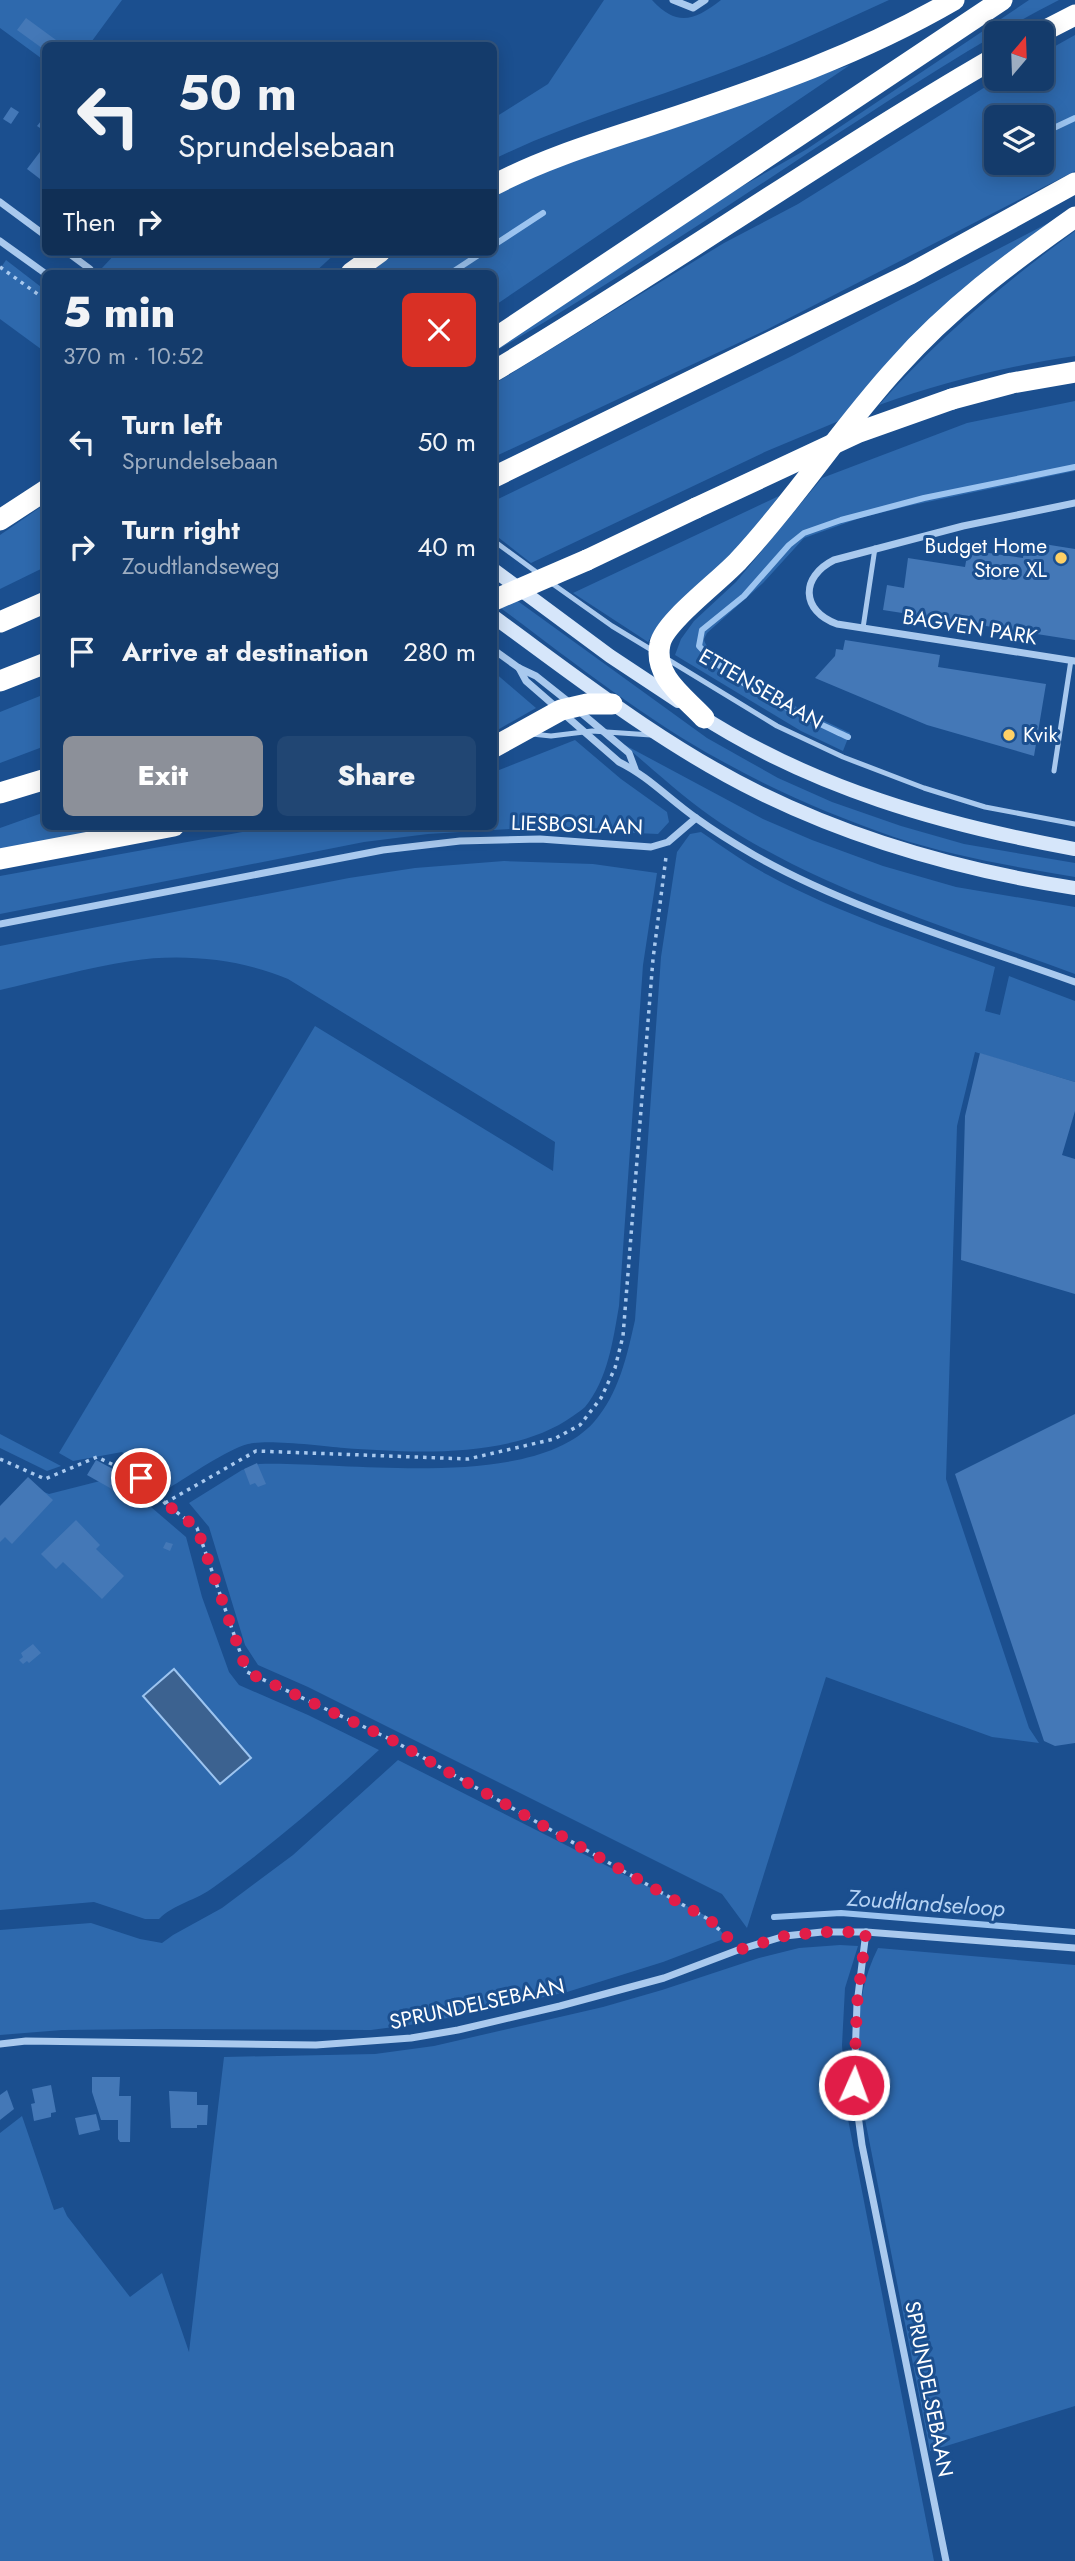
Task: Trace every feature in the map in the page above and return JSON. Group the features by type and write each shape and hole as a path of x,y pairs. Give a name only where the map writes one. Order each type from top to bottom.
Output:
{"highway":[{"path":"497,184 548,161 790,78 875,41 954,0"},
{"path":"497,337 1002,0"},
{"path":"1054,26 1075,15"},
{"path":"497,369 579,320 918,102 984,64"},
{"path":"497,476 910,274 1075,183"},
{"path":"704,718 671,685 663,672 659,654 662,637 667,628 717,584 752,546 905,357 977,289 1075,217"},
{"path":"355,270 374,256"},
{"path":"497,599 859,432 952,399 1012,383 1075,372"},
{"path":"0,520 42,493"},
{"path":"0,610 42,592"},
{"path":"0,622 42,604"},
{"path":"0,681 42,665"},
{"path":"497,745 567,708 612,704"},
{"path":"0,793 42,780"},
{"path":"0,859 153,830"}],"main road":[{"path":"497,572 610,656 704,718 770,755 882,802 970,828 1075,849"},
{"path":"497,619 660,736 758,793 860,836 950,863 1075,888"}],"street":[{"path":"673,0 693,8 705,0"},
{"path":"0,202 42,233"},
{"path":"0,241 42,271"},
{"path":"72,256 89,270"},
{"name":"BAGVEN PARK","path":"1073,661 863,628 829,620 812,601 808,587 817,572 827,563 963,526 1075,503"},
{"path":"497,652 536,676 567,708 584,731 619,762 635,770 696,818 754,855 812,884 863,905 1075,982"},
{"path":"519,668 526,681 629,753 635,770"},
{"name":"LIESBOSLAAN","path":"0,924 383,850 460,841 540,839 651,847 668,842 696,818"},
{"name":"SPRUNDELSEBAAN","path":"0,2044 195,2042 316,2045 411,2038 484,2024 664,1978 738,1950 785,1936 822,1932 866,1932 1075,1948"},
{"name":"SPRUNDELSEBAAN","path":"866,1932 857,2004 854,2085 862,2145 946,2561"}],"lane":[{"name":"ETTENSEBAAN","path":"497,543 587,610 777,726 843,757 924,788 985,807 1075,824"},
{"path":"863,628 875,548"},
{"name":"BAGVEN PARK","path":"1054,771 1073,661"},
{"path":"519,732 551,736 584,731 660,736"}],"path":[{"path":"0,267 42,297"},
{"path":"165,1503 256,1451 468,1460 507,1451 554,1439 580,1425 601,1398 615,1368 623,1336 653,959 668,842"},
{"path":"0,1459 45,1479 97,1457 141,1478 165,1503 197,1528 247,1672 416,1754 708,1919 719,1927 738,1950"}],"shaded area":[{"path":"0,0 122,0 91,42 42,42 42,59 0,28"},
{"path":"604,0 652,0 670,14 686,18 702,13 721,0 889,0 761,57 577,124 497,158 497,116 548,84"},
{"path":"1029,0 1059,0 1021,21 998,21"},
{"path":"984,30 984,42 654,254 497,350 497,345 699,211 807,149"},
{"path":"1075,35 1075,171 766,330 497,456 497,382 724,243 798,204 984,88 984,91 1054,91 1054,47"},
{"path":"850,65 497,304 497,270 372,270 393,256 497,256 497,193 544,168"},
{"path":"1054,220 846,418 767,451 531,563 497,536 497,500 790,357"},
{"path":"1075,231 1075,356 976,376 879,405 901,380 972,312"},
{"path":"113,256 333,256 317,270 102,268"},
{"path":"6,260 42,288 42,350 0,319 0,269"},
{"path":"1075,401 1075,471 908,506 860,518 804,538 763,583 707,633 704,639 710,650 724,663 768,692 850,733 843,751 801,731 675,655 681,639 694,621 736,582 822,478 967,423"},
{"path":"779,496 739,548 655,630 648,642 573,593"},
{"path":"42,506 42,568 0,589 0,535"},
{"path":"497,586 707,738 778,778 832,802 901,826 964,844 1075,863 1075,877 916,844 805,802 690,743 576,665 497,605"},
{"path":"497,675 536,708 497,730"},
{"path":"42,695 42,747 0,763 0,712"},
{"path":"575,740 621,779 667,812 669,822 658,834 527,828 497,830 497,771"},
{"path":"623,744 763,819 883,866 956,887 1075,907 1075,974 939,926 805,870 762,848 709,815"},
{"path":"42,813 42,830 111,830 0,852 0,828"},
{"path":"254,830 494,830 364,842 0,914 0,876"},
{"path":"701,832 759,870 823,902 995,967 985,1011 1000,1015 1009,976 1075,1001 1075,1082 975,1052 957,1126 946,1479 1029,1728 1039,1743 992,1737 826,1677 747,1928 722,1894 308,1687 258,1665 245,1645 209,1527 189,1503 242,1470 259,1464 435,1468 483,1465 527,1458 565,1444 594,1422 603,1411 621,1374 635,1320 661,957 677,852 690,834"},
{"path":"504,861 593,864 657,873 643,965 619,1306 604,1372 585,1407 549,1430 522,1440 462,1450 401,1451 281,1443 248,1444 219,1457 169,1488 122,1452 73,1461 59,1453 315,1026 553,1171 555,1142 288,979 270,972 231,962 191,958 150,959 98,967 0,990 0,946 349,878 415,868"},
{"path":"0,1434 61,1466 47,1471 0,1448"},
{"path":"108,1479 123,1483 186,1537 202,1597 229,1672 239,1685 379,1750 257,1855 207,1891 159,1919 145,1919 94,1902 0,1910 0,1518 34,1488 49,1494","holes":["174,1669 251,1757 221,1784 144,1696"]},
{"path":"174,1669 251,1758 220,1784 143,1696"},
{"path":"398,1760 712,1919 726,1938 663,1962 567,1992 424,2023 371,2030 62,2030 0,2035 0,1930 91,1923 140,1939 162,1943 222,1908 293,1855"},
{"path":"858,1946 845,1988 842,2045 847,2114 934,2561 0,2561 0,2133 22,2116 54,2210 63,2207 67,2216 130,2297 162,2273 189,2352 224,2057 375,2054 434,2046 603,2007 799,1948"},
{"path":"878,1948 1075,1965 1075,2406 930,2451 863,2109 858,2027 864,1987"}],"building":[{"path":"26,18 56,40 42,42 42,48 17,30"},
{"path":"11,107 19,112 11,124 3,119"},
{"path":"42,149 42,180 27,169"},
{"path":"1025,541 1075,549 1075,640 883,610 887,585 904,588 908,558 965,567 968,550 1023,558"},
{"path":"845,640 940,655 938,667 1046,684 1034,756 927,725 815,678 835,656 836,649 843,650"},
{"path":"980,1053 1075,1082 1075,1111 1062,1155 1075,1159 1075,1294 961,1260 965,1116"},
{"path":"1075,1414 1075,1743 1055,1746 1044,1741 955,1474"},
{"path":"96,1460 143,1485 133,1501 87,1475"},
{"path":"257,1463 266,1484 258,1487 255,1483 250,1485 244,1469"},
{"path":"28,1477 53,1500 12,1544 5,1537 0,1542 0,1506"},
{"path":"76,1520 100,1545 96,1549 124,1576 102,1599 63,1562 56,1569 41,1554"},
{"path":"166,1542 173,1544 170,1551 163,1548"},
{"path":"33,1644 41,1653 29,1663 27,1661 23,1664 19,1660 23,1657 21,1653"},
{"path":"92,2077 120,2077 119,2096 131,2096 130,2142 120,2142 118,2139 118,2120 101,2120 92,2092"},
{"path":"51,2085 56,2112 51,2113 51,2117 34,2121 31,2104 35,2103 32,2089"},
{"path":"7,2090 14,2109 0,2120 0,2095"},
{"path":"169,2091 197,2092 197,2105 208,2105 207,2125 197,2125 197,2128 171,2128"},
{"path":"96,2114 100,2130 79,2135 75,2118"}],"waterway":[{"path":"1054,128 1075,118"},
{"path":"497,243 543,213"},
{"path":"456,270 477,256"},
{"path":"848,737 768,698 730,674 699,646 702,630 744,596 789,545 804,533 841,520 924,498 1075,467"},
{"name":"Zoudtlandseloop","path":"774,1917 841,1913 1075,1932"}],"place":[{"name":"Budget Home Store XL","path":"1061,558"},
{"name":"Kvik","path":"1009,735"}],"route":[{"path":"141,1478 165,1503 197,1528 247,1672 392,1740 708,1919 719,1927 738,1950 785,1936 822,1932 866,1932 857,2004 854,2085"}]}
